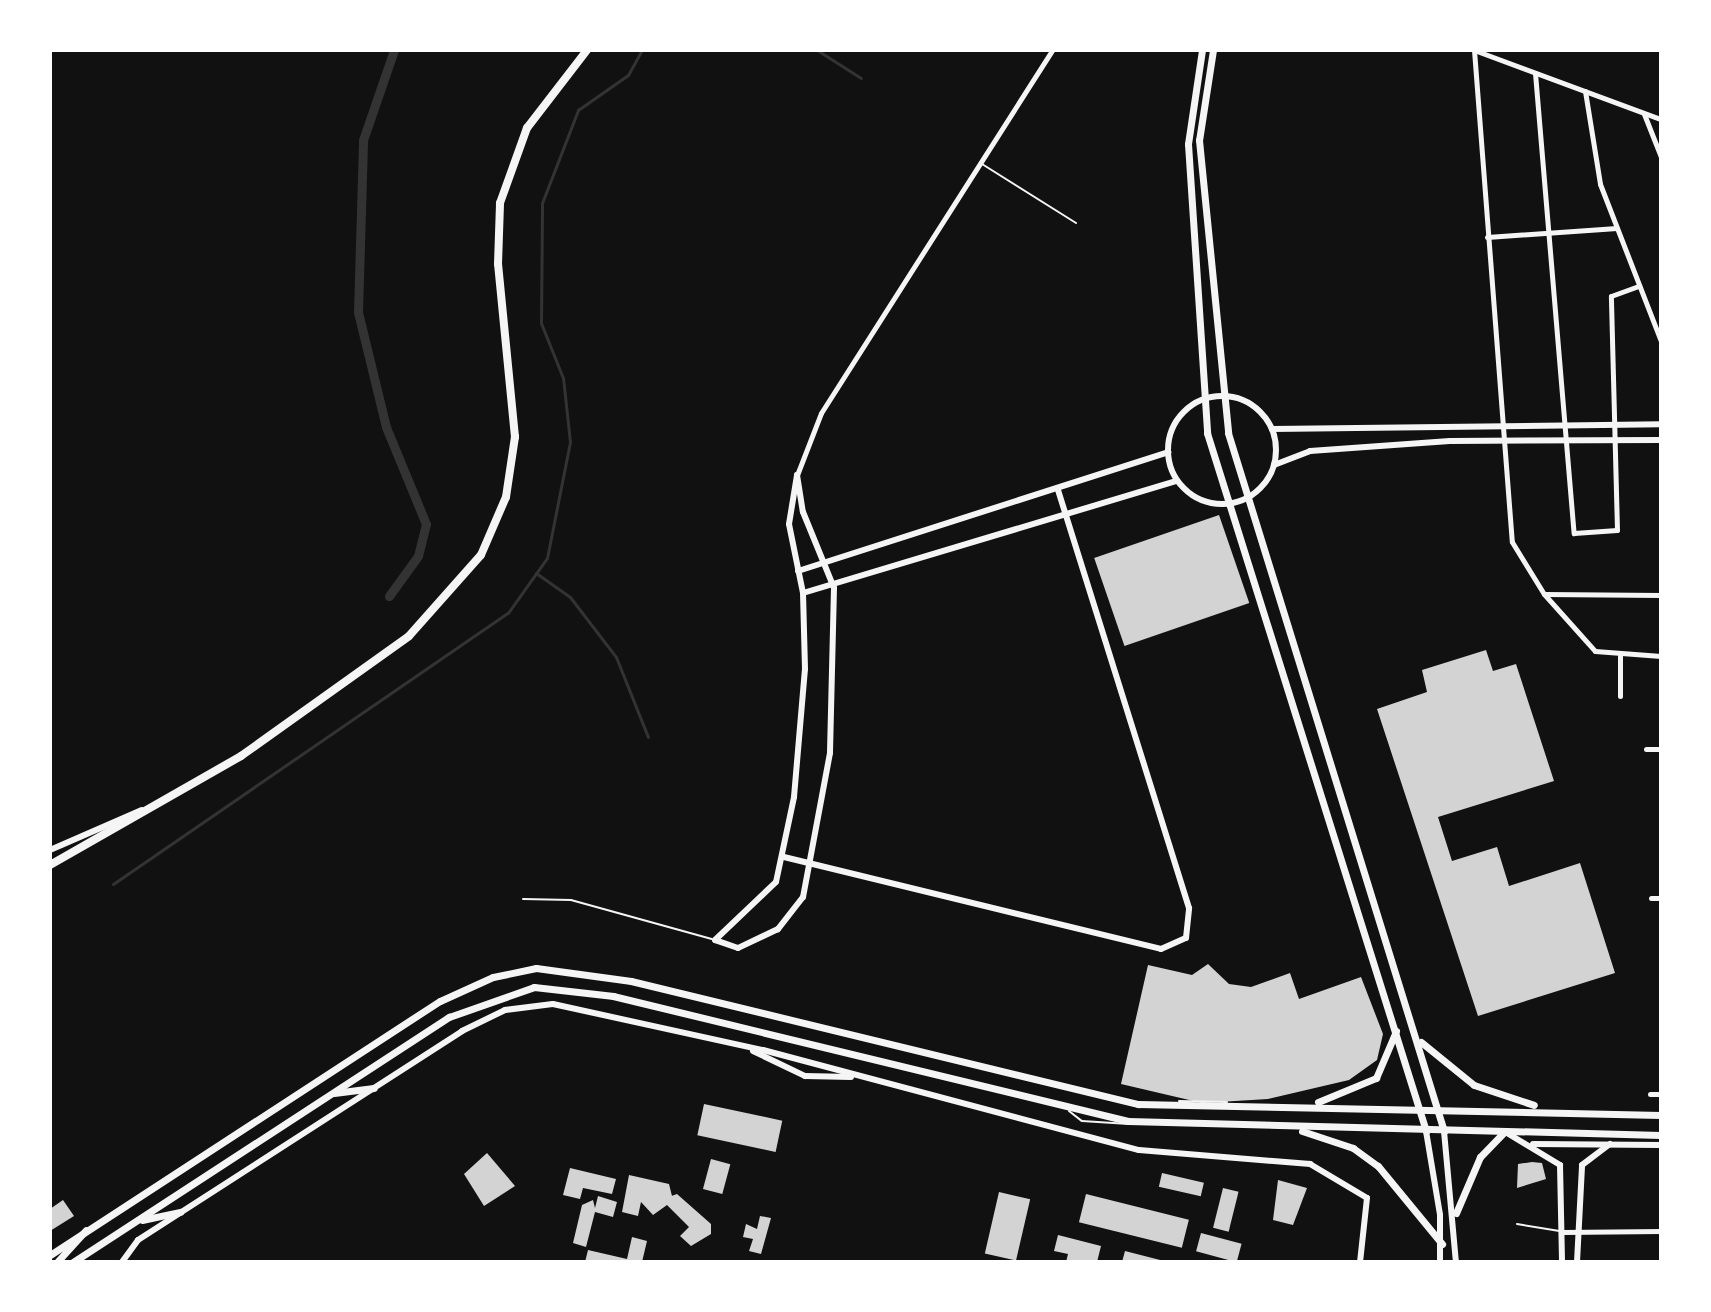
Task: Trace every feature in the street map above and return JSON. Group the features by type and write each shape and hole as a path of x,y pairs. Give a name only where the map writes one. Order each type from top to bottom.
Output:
{"highway":[{"path":"50,865 241,756 409,636 481,555 506,497 515,437 498,264 500,203 527,128 587,50"}],"main road":[{"path":"1202,50 1188,144 1200,401 1226,504 1397,1029 1426,1131"},
{"path":"1213,50 1198,126 1221,396 1245,500 1440,1106 1444,1131"},
{"path":"1274,647 1292,642"},
{"path":"50,1255 440,1001 493,977 536,968 617,978 1081,1093 1166,1107 1440,1106 1661,1115"},
{"path":"73,1262 474,1004 557,987 1068,1110 1135,1122 1661,1135"},
{"path":"1303,1105 1376,1078 1397,1029"},
{"path":"1419,1040 1474,1085 1544,1108"},
{"path":"332,1093 374,1088"},
{"path":"1292,1128 1368,1157 1411,1199 1442,1244"},
{"path":"1456,1213 1480,1157 1506,1133"},
{"path":"181,1170 191,1186"},
{"path":"136,1222 180,1212"},
{"path":"57,1262 86,1230"}],"street":[{"path":"715,940 765,899 784,857 803,710 803,593 789,511 797,475 821,413 1052,50"},
{"path":"1661,119 1474,50 1508,527 1544,594 1595,651 1620,656 1661,656"},
{"path":"1535,73 1560,423 1571,531 1617,530 1611,296 1639,286"},
{"path":"1585,91 1592,158 1661,341"},
{"path":"1644,113 1661,157"},
{"path":"1487,237 1617,228"},
{"path":"1661,424 1501,422 1318,434 1272,429 1246,402 1221,396 1200,401 1173,427 1168,452 1177,481 1198,499 1226,504 1245,500 1274,465 1310,451 1502,439 1661,440"},
{"path":"1272,429 1274,465"},
{"path":"798,571 828,564 1168,452"},
{"path":"715,940 745,946 778,929 803,897 813,864 830,753 834,588 828,564 803,512 797,475"},
{"path":"803,593 834,588 1177,481"},
{"path":"784,857 1161,949 1186,938 1189,908 1057,488"},
{"path":"1544,594 1661,595"},
{"path":"1620,656 1620,696"},
{"path":"1646,749 1661,749"},
{"path":"50,850 158,805"},
{"path":"1651,898 1661,898"},
{"path":"122,1262 131,1246 180,1212 374,1088 490,1016 536,1005 584,1008 747,1046 1157,1154 1310,1164 1367,1198 1360,1262"},
{"path":"1650,1094 1661,1094"},
{"path":"1426,1131 1442,1244 1440,1262"},
{"path":"1444,1131 1456,1213 1456,1262"},
{"path":"1506,1133 1560,1165 1562,1262"},
{"path":"1527,1144 1661,1145"},
{"path":"1577,1262 1582,1165 1610,1144"},
{"path":"1563,1232 1661,1231"}],"lane":[{"path":"981,163 1076,223"},
{"path":"523,899 571,900 715,940"},
{"path":"1517,1224 1563,1232"}],"building":[{"path":"1219,515 1249,603 1124,646 1094,558"},
{"path":"1486,650 1493,671 1516,664 1554,781 1438,817 1452,861 1497,847 1509,886 1580,863 1615,973 1478,1016 1377,709 1427,692 1422,670"},
{"path":"1208,964 1229,984 1251,987 1290,973 1299,999 1361,977 1383,1034 1377,1060 1349,1080 1268,1099 1202,1103 1121,1084 1148,965 1192,975"},
{"path":"704,1104 782,1121 776,1152 697,1135"},
{"path":"487,1153 515,1186 484,1206 464,1174"},
{"path":"711,1159 730,1164 722,1194 703,1189"},
{"path":"1542,1163 1546,1179 1517,1188 1518,1164"},
{"path":"570,1168 616,1179 612,1194 583,1188 580,1199 563,1195"},
{"path":"1162,1173 1204,1183 1201,1196 1159,1187"},
{"path":"629,1175 669,1184 672,1196 677,1194 711,1224 711,1234 691,1246 680,1236 689,1227 667,1205 653,1215 641,1202 638,1216 622,1212"},
{"path":"1278,1180 1307,1188 1293,1225 1273,1220"},
{"path":"1223,1188 1239,1192 1229,1232 1213,1228"},
{"path":"999,1192 1030,1199 1016,1261 985,1253"},
{"path":"1086,1194 1189,1220 1182,1248 1079,1222"},
{"path":"598,1196 617,1202 613,1217 595,1212 586,1247 573,1243 582,1205 593,1200 595,1208"},
{"path":"63,1200 74,1216 50,1231 50,1209"},
{"path":"760,1216 771,1218 761,1254 749,1251 753,1239 743,1237 746,1224 757,1229"},
{"path":"1201,1233 1242,1244 1237,1262 1196,1251"},
{"path":"1058,1235 1101,1246 1097,1262 1066,1262 1068,1254 1054,1251"},
{"path":"632,1237 647,1241 642,1262 585,1262 588,1250 627,1259"},
{"path":"1125,1251 1164,1261 1164,1262 1122,1262"}],"waterway":[{"path":"389,596 418,556 426,524 386,427 358,312 363,140 394,50"},
{"path":"113,884 508,613 547,558 570,442 563,378 541,323 542,203 578,110 628,75 642,50"},
{"path":"817,50 861,78"},
{"path":"536,573 570,597 616,657 648,737"}]}
